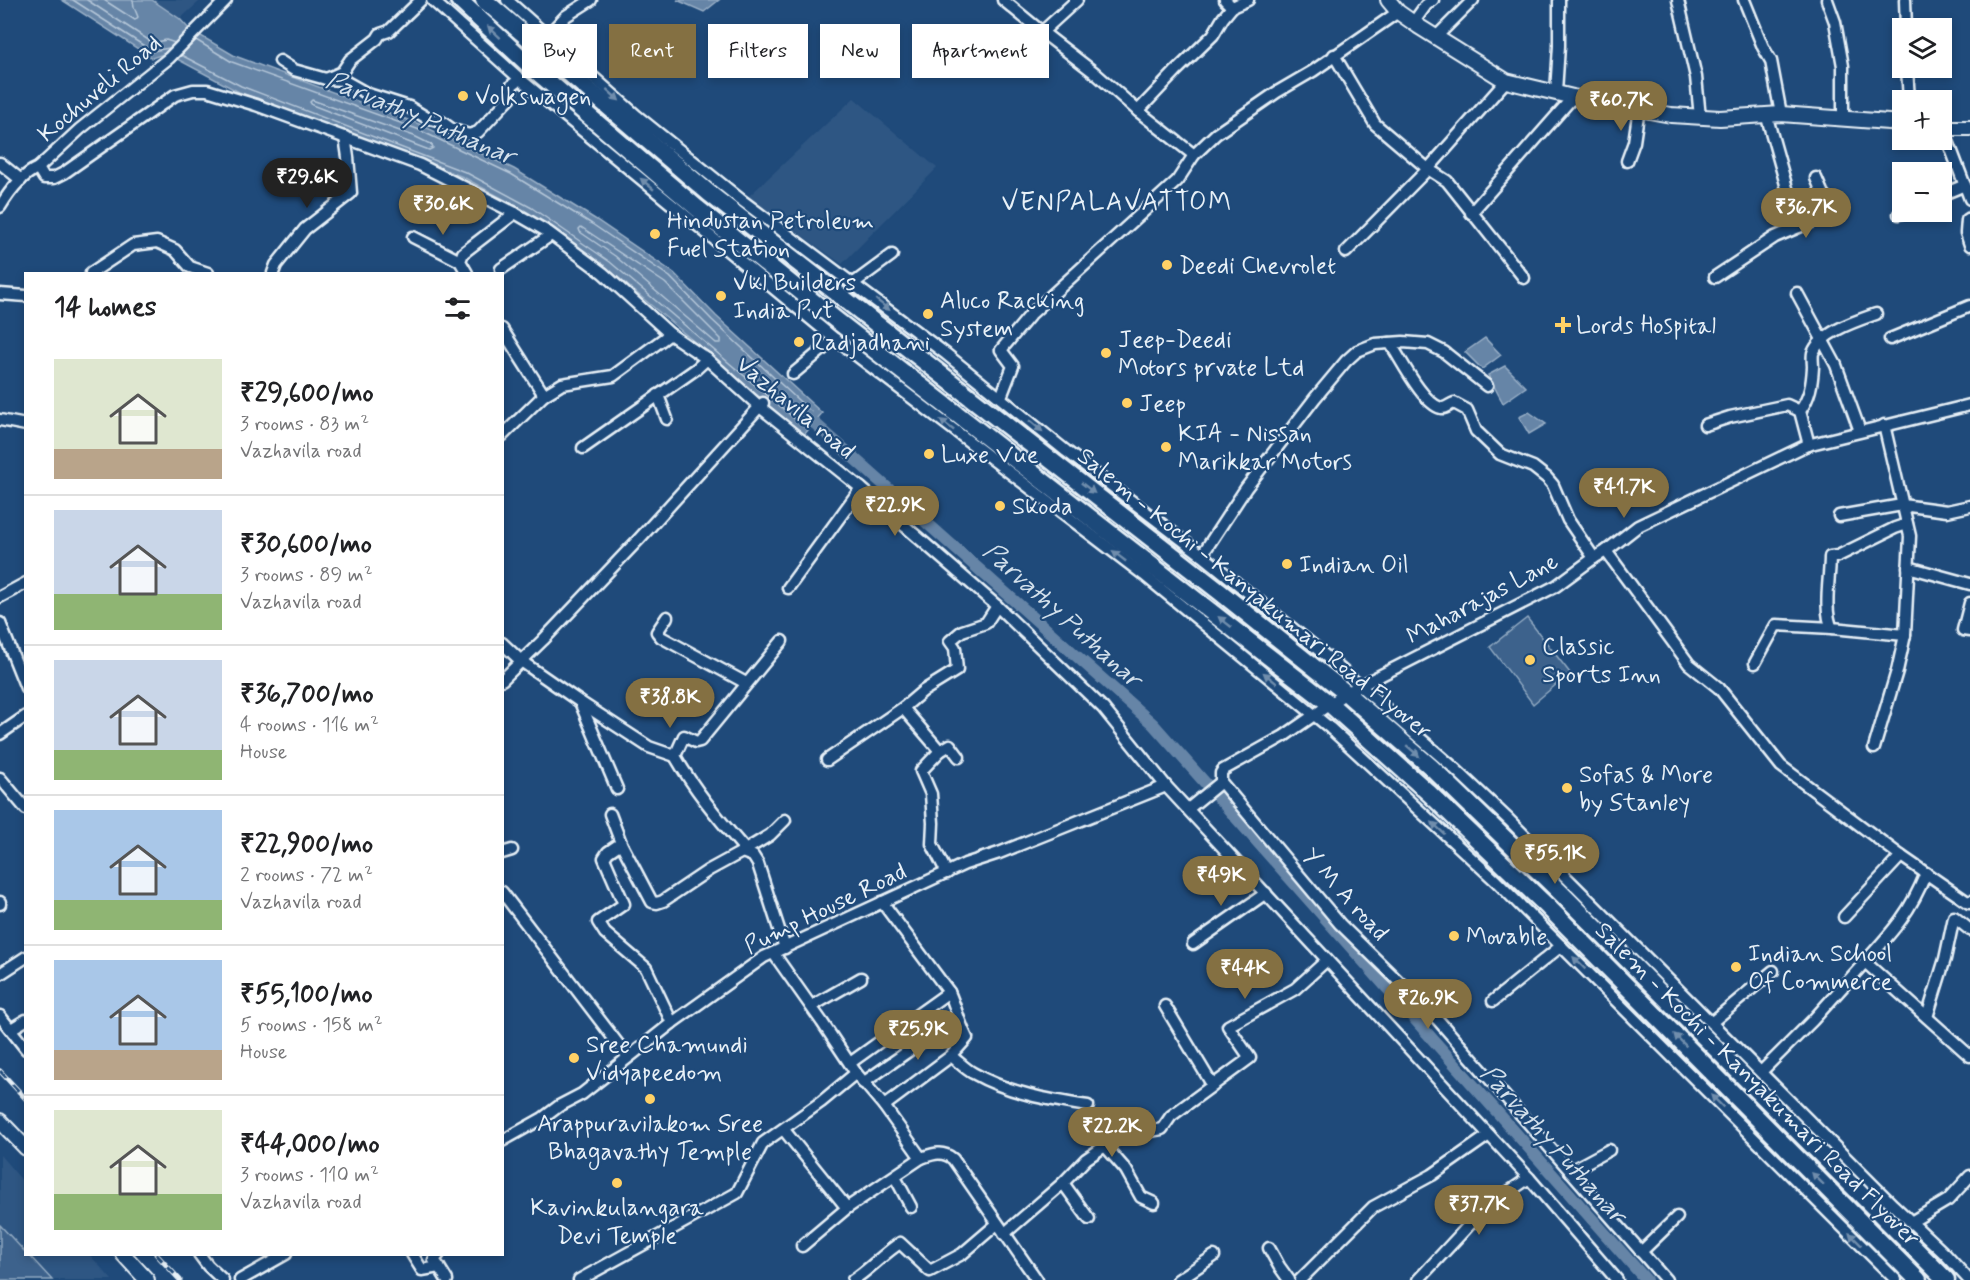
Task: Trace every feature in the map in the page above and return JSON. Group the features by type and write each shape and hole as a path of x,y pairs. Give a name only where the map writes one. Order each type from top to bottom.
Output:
{"highway":[{"name":"Salem - Kochi - Kanyakumari Road Flyover","path":"459,0 538,72 697,208 836,320 1331,705 1430,794 1548,907 1918,1280"},
{"name":"Salem - Kochi - Kanyakumari Road Flyover","path":"484,0 710,194 1352,690 1561,892 1946,1280"}],"main road":[{"path":"1388,0 1398,12 1413,23 1506,81 1574,97 1671,115 1720,118 1781,114 1892,122"},
{"path":"1952,128 1970,128"},
{"path":"0,1121 24,1146"},
{"path":"125,1256 147,1280"}],"street":[{"name":"Kochuveli Road","path":"0,207 9,192 21,180 173,53 226,0"},
{"path":"326,79 342,72 350,60 380,34 389,31 421,0"},
{"path":"432,0 520,79 835,339 1144,575 1315,716 1489,875 1896,1280"},
{"path":"507,0 534,24"},
{"path":"558,24 566,16 591,0"},
{"path":"1003,0 1032,24"},
{"path":"1049,26 1077,0"},
{"path":"1138,111 1213,35 1229,4 1248,0"},
{"path":"1413,23 1426,4 1433,0"},
{"path":"1436,37 1473,0"},
{"path":"1556,92 1559,0"},
{"path":"1678,0 1696,77 1700,117"},
{"path":"1744,0 1771,61 1781,114"},
{"path":"1827,0 1835,22 1843,66 1843,118"},
{"path":"1905,0 1906,18"},
{"path":"1001,397 1013,366 1001,350 1031,314 1177,181 1194,155 1216,134 1398,12"},
{"path":"1049,37 1194,155"},
{"path":"1334,55 1375,124 1428,169 1447,181 1524,278"},
{"path":"280,61 294,69 326,79 344,80 368,94 409,107 427,118 442,122 453,130 469,135 478,132 510,98 512,85 520,79"},
{"path":"594,78 646,124 740,199 854,283 1001,397 1066,451 1202,555 1314,646 1352,690 1453,767 1509,820 1969,1280"},
{"path":"1346,252 1428,169 1506,81"},
{"name":"Vazhavila road","path":"38,168 44,178 54,178 100,149 175,95 193,90 217,92 420,165 515,213 551,235 603,273 670,334 707,359 861,488 997,606 1103,708 1166,786 1529,1178 1613,1279"},
{"path":"1471,213 1574,97"},
{"path":"1628,161 1637,127 1639,108"},
{"path":"1766,114 1798,227"},
{"path":"272,272 305,229 351,193 345,138"},
{"path":"1951,150 1970,199"},
{"path":"0,163 21,180"},
{"path":"1715,277 1775,237 1835,212 1816,178"},
{"path":"1952,190 1965,185"},
{"path":"460,261 463,253 515,213"},
{"path":"1970,218 1965,227 1970,244"},
{"path":"501,269 551,235"},
{"path":"413,237 460,261 466,272"},
{"path":"92,272 133,245 157,242 175,250 189,267 205,272"},
{"path":"854,283 892,255"},
{"path":"1797,293 1836,365 1860,431"},
{"path":"0,294 24,296"},
{"path":"1890,339 1970,306"},
{"path":"1809,445 1800,411 1810,393 1813,354 1822,340 1847,324 1875,314"},
{"path":"504,332 544,395"},
{"path":"504,434 544,395 562,384 614,376 670,334"},
{"path":"793,374 835,339"},
{"path":"1390,343 1426,398 1443,408 1454,403 1467,410 1476,431 1500,454 1533,467 1547,478 1553,485 1568,520 1594,558"},
{"path":"1202,555 1246,488 1315,398 1357,351 1375,344 1428,344 1444,352 1487,386"},
{"path":"583,448 707,359"},
{"path":"658,395 667,419"},
{"path":"504,678 640,538 761,405"},
{"path":"1706,425 1787,405 1800,411"},
{"name":"Maharajas Lane","path":"1188,809 1221,778 1223,770 1284,736 1352,690 1556,586 1638,526 1809,445 1970,405"},
{"path":"0,420 24,425"},
{"path":"1874,748 1905,635 1910,536 1884,425"},
{"path":"788,588 861,488"},
{"path":"1839,516 1902,505 1947,511 1970,506"},
{"path":"1832,628 1828,615 1830,557 1838,556 1907,524"},
{"path":"1606,551 1689,664 1719,688 1781,766 1901,856 1969,902 1954,917 1945,959 1927,1017"},
{"path":"1908,567 1970,584"},
{"path":"0,597 24,584"},
{"path":"1970,603 1963,630 1970,632"},
{"path":"827,760 903,708 923,691 957,670 955,648 950,641 962,631 986,623 997,606"},
{"path":"667,617 657,632 661,637 746,683"},
{"path":"0,622 24,683"},
{"path":"1755,663 1776,626 1832,628 1905,635"},
{"path":"675,756 684,736 696,742 700,741 782,641"},
{"path":"504,645 521,661 648,747 675,756 688,780 742,846 742,852"},
{"path":"580,702 617,789"},
{"path":"903,708 940,751"},
{"path":"0,734 24,717"},
{"path":"947,873 932,844 931,794 921,771 940,751 950,745 959,757"},
{"path":"0,778 24,807"},
{"name":"Y M A road","path":"1221,778 1341,924 1438,1020 1666,1280"},
{"name":"Pump House Road","path":"504,1140 582,1094 672,1023 764,957 965,864 999,853 1166,786"},
{"path":"610,814 621,843 648,897 652,902 657,903 770,835 785,820"},
{"path":"621,843 608,852 604,858 624,904 598,922 605,933 646,968 672,1023"},
{"path":"742,852 753,856 758,864 785,948"},
{"path":"1844,916 1901,856"},
{"path":"1761,1072 1813,1020 1902,921 1917,896 1926,873"},
{"path":"1193,944 1266,893"},
{"path":"882,902 949,992 966,1038 951,1056 884,1106"},
{"path":"506,906 524,919 628,1057"},
{"path":"1954,917 1970,930"},
{"path":"1493,1001 1561,946"},
{"path":"774,954 863,1083 884,1106 921,1158"},
{"path":"0,974 24,958"},
{"path":"1004,1234 1063,1183 1086,1159 1120,1137 1162,1129 1171,1116 1250,1058 1228,1026 1296,989 1327,960"},
{"path":"1865,962 1970,1056"},
{"path":"1712,1023 1773,971"},
{"path":"812,1006 861,978"},
{"path":"579,1280 592,1277 737,1193 763,1143 784,1130 853,1068 949,992"},
{"path":"1166,1006 1214,1086"},
{"path":"0,1016 24,1046"},
{"path":"863,1083 957,1017"},
{"path":"11,1029 24,1021"},
{"path":"951,1056 972,1073 1012,1091 1048,1100 1088,1106"},
{"path":"784,1130 847,1208"},
{"path":"1300,1280 1373,1207 1432,1176 1489,1135"},
{"path":"1105,1146 1126,1170 1141,1197 1154,1203"},
{"path":"1570,1171 1609,1150"},
{"path":"802,1246 847,1208 921,1158 935,1153 947,1154 953,1159 1037,1280"},
{"path":"1911,1222 1948,1200 1970,1176"},
{"path":"895,1177 911,1207"},
{"path":"1418,1280 1485,1208 1529,1178"},
{"path":"1063,1183 1089,1219"},
{"path":"1641,1252 1677,1217"},
{"path":"853,1280 889,1250 900,1244 930,1271 962,1254 997,1224"},
{"path":"1269,1248 1289,1280"},
{"path":"200,1256 223,1280"},
{"path":"240,1280 282,1256"},
{"path":"413,1256 422,1270 439,1267"},
{"path":"437,1256 434,1260 447,1280"},
{"path":"1178,1280 1214,1256"}],"shaded area":[{"path":"152,0 201,0 180,19"},
{"path":"854,98 937,168 842,264 748,197"},
{"name":"Classic Sports Inn","path":"1527,618 1570,673 1533,704 1490,647"},
{"path":"0,1155 24,1183 24,1256 91,1256 112,1280 0,1280"},
{"path":"0,1225 24,1251 24,1256 30,1256 52,1280 0,1280"}],"water":[{"path":"62,0 152,0 180,19 189,29 235,56 419,124 514,169 595,219 674,273 716,316 822,413 804,435 606,267 529,213 463,177 239,92 166,53 152,58"},
{"path":"677,0 719,0 704,12"},
{"path":"1485,338 1501,355 1482,369 1465,352"},
{"path":"1505,366 1526,387 1503,403 1488,375"},
{"path":"1529,412 1546,424 1529,434 1519,417"}],"waterway":[{"name":"Parvathy Puthanar","path":"801,411 1153,724 1646,1280"}],"railway":[{"path":"0,1071 24,1097"},
{"path":"158,1256 180,1280"}],"place":[{"name":"Volkswagen","path":"463,96"},
{"name":"Hindustan Petroleum Fuel Station","path":"655,234"},
{"name":"Deedi Chevrolet","path":"1167,265"},
{"name":"Vkl Builders India Pvt","path":"721,296"},
{"name":"Aluco Racking System","path":"928,314"},
{"name":"Lords Hospital","path":"1563,325"},
{"name":"Radjadhani","path":"799,342"},
{"name":"Jeep-Deedi Motors prvate Ltd","path":"1106,353"},
{"name":"Jeep","path":"1127,403"},
{"name":"KIA - Nissan Marikkar Motors","path":"1166,447"},
{"name":"Luxe Vue","path":"929,454"},
{"name":"Skoda","path":"1000,506"},
{"name":"Indian Oil","path":"1287,564"},
{"name":"Classic Sports Inn","path":"1530,660"},
{"name":"Sofas & More by Stanley","path":"1567,788"},
{"name":"Movable","path":"1454,936"},
{"name":"Indian School Of Commerce","path":"1736,967"},
{"name":"Sree Chamundi Vidyapeedom","path":"574,1058"},
{"name":"Arappuravilakom Sree Bhagavathy Temple","path":"650,1099"},
{"name":"Kavinkulangara Devi Temple","path":"617,1183"}],"district":[{"name":"VENPALAVATTOM","path":"1117,201"}]}
